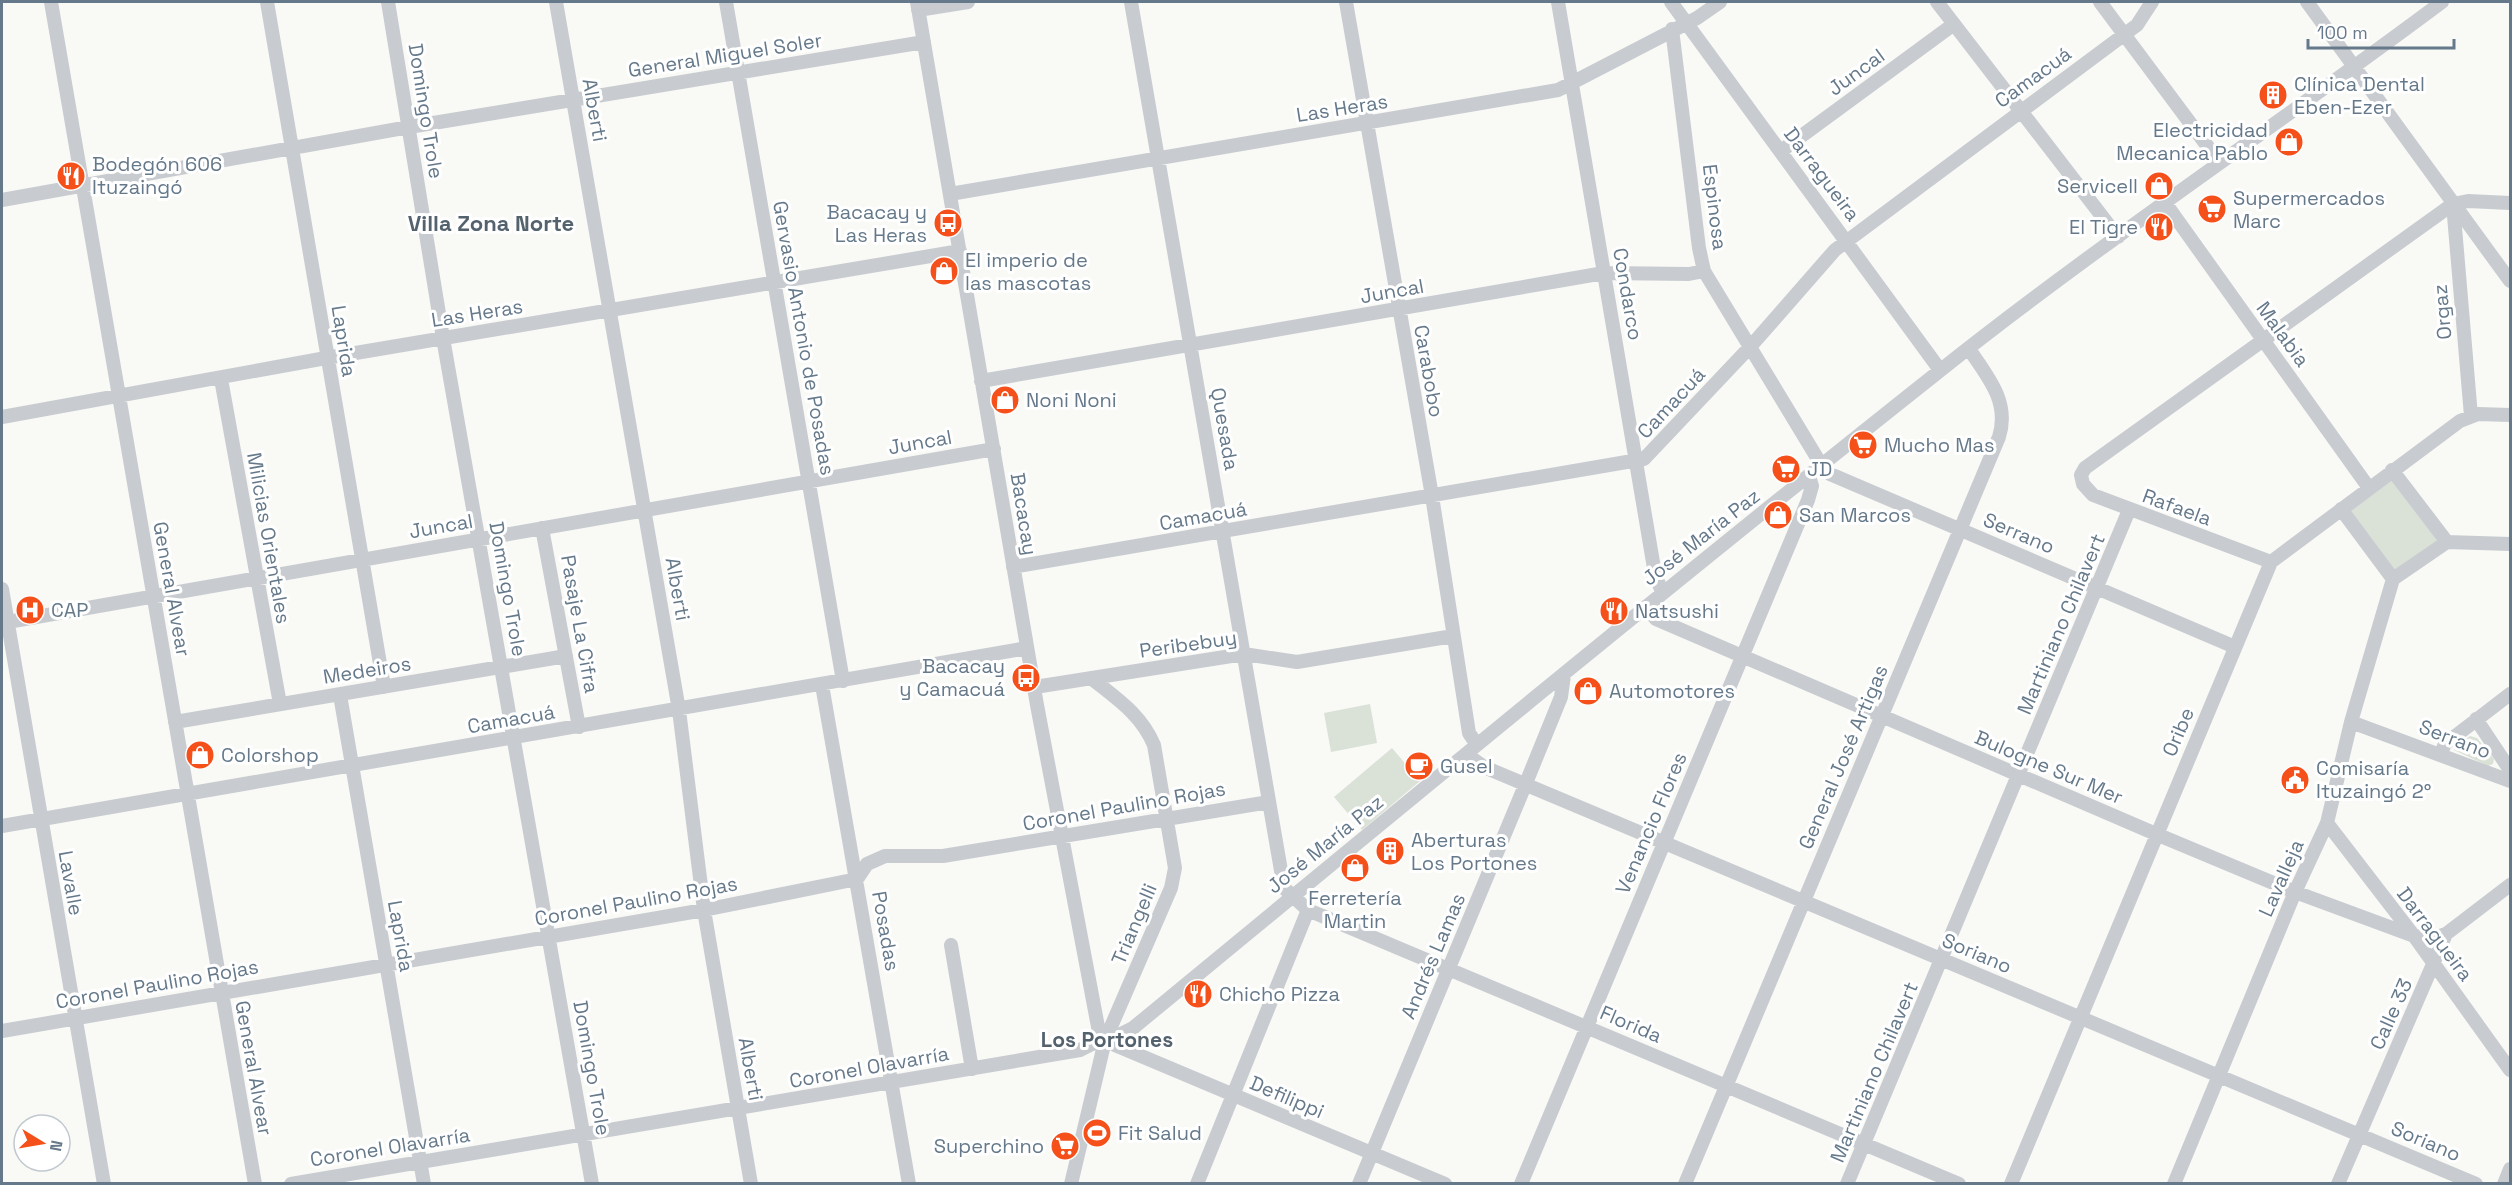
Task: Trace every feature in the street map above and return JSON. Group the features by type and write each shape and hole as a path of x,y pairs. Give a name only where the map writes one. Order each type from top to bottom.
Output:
{"street":[{"name":"General Alvear","path":"51,2 255,1184"},
{"name":"Laprida","path":"267,2 384,687"},
{"name":"Domingo Trole","path":"388,2 443,338 516,738 592,1184"},
{"name":"Alberti","path":"556,2 679,711 704,910 751,1184"},
{"name":"Gervasio Antonio de Posadas","path":"726,2 843,681"},
{"path":"918,6 968,2"},
{"name":"Quesada","path":"1131,2 1244,654 1281,883 1292,897"},
{"name":"Carabobo","path":"1346,2 1432,496 1471,750"},
{"name":"Condarco","path":"1558,2 1655,574 1662,592"},
{"name":"Darragueira","path":"1671,2 1940,370"},
{"name":"Las Heras","path":"950,194 1558,90 1572,85 1720,2"},
{"path":"1937,2 2118,237"},
{"path":"2100,2 2220,163"},
{"name":"Camacuá","path":"1013,567 1637,461 1650,454 1750,346 1828,256 2020,110 2137,25 2152,2"},
{"path":"2307,2 2511,280"},
{"name":"José María Paz","path":"1106,1039 1133,1028 1662,592 1940,370 2118,237 2356,67 2442,2"},
{"name":"Bacacay","path":"918,6 1060,837 1106,1039"},
{"name":"Juncal","path":"1781,151 1954,24"},
{"name":"Espinosa","path":"1672,29 1699,248 1704,271 1822,466"},
{"name":"General Miguel Soler","path":"2,200 409,127 924,42"},
{"path":"2262,340 2453,204 2468,201 2511,203"},
{"name":"Malabia","path":"2166,204 2369,488"},
{"name":"Orgaz","path":"2453,204 2471,416"},
{"name":"Las Heras","path":"2,417 221,379 326,358 960,250"},
{"name":"Juncal","path":"981,381 1604,273 1689,274 1704,271"},
{"name":"Rafaela","path":"2262,340 2085,468 2081,475 2088,491 2129,510 2271,562"},
{"name":"General José Artigas","path":"1685,1184 2003,425 2002,402 1969,349"},
{"name":"Milicias Orientales","path":"221,379 280,704"},
{"path":"2471,416 2511,415"},
{"name":"Oribe","path":"2011,1184 2271,562 2392,470 2471,416"},
{"name":"Juncal","path":"4,623 994,449"},
{"name":"Serrano","path":"1822,466 1830,474 2235,647"},
{"path":"2392,470 2447,542"},
{"name":"Venancio Flores","path":"1521,1184 1808,500 1812,486 1809,476"},
{"path":"2341,509 2393,579 2447,542 2511,544"},
{"name":"Martiniano Chilavert","path":"1847,1184 2129,510"},
{"name":"Pasaje La Cifra","path":"542,528 579,727"},
{"name":"Lavalleja","path":"2174,1184 2326,823 2393,579"},
{"name":"Lavalle","path":"2,589 4,623 104,1184"},
{"name":"Bulogne Sur Mer","path":"1645,607 1656,619 2295,892 2414,936 2434,938 2446,934"},
{"name":"Peribebuy","path":"1035,687 1244,654 1297,662 1453,636"},
{"name":"Camacuá","path":"2,826 352,768 1027,648"},
{"name":"Medeiros","path":"175,722 566,656"},
{"name":"Andrés Lamas","path":"1359,1184 1526,783 1560,697 1564,675"},
{"name":"Triangelli","path":"1092,678 1132,710 1148,732 1154,745 1175,877 1106,1039"},
{"name":"Posadas","path":"822,685 909,1184"},
{"path":"2441,753 2445,744 2511,694"},
{"name":"Laprida","path":"340,695 424,1184"},
{"path":"2476,719 2511,770"},
{"name":"Serrano","path":"2352,722 2441,753 2511,781"},
{"name":"Soriano","path":"1471,750 1475,762 2476,1184"},
{"name":"Coronel Paulino Rojas","path":"2,1031 704,910 857,879 867,864 885,856 943,856 1269,802"},
{"name":"Darragueira","path":"2326,823 2414,936 2511,1070"},
{"path":"2446,934 2511,885"},
{"name":"Florida","path":"1292,897 1308,910 1959,1184"},
{"path":"1197,1184 1308,910"},
{"name":"Calle 33","path":"2338,1184 2446,934"},
{"path":"951,945 972,1069"},
{"path":"1071,1184 1106,1039"},
{"name":"Coronel Olavarría","path":"291,1184 1080,1050 1106,1039"},
{"name":"Defilippi","path":"1106,1039 1234,1096 1445,1184"},
{"path":"2504,1184 2511,1169"}],"shaded area":[{"path":"2392,470 2447,542 2393,579 2341,509"},
{"path":"1370,704 1377,743 1331,752 1324,713"},
{"path":"2470,736 2477,738 2494,759 2493,764 2488,766 2454,750 2456,745"},
{"path":"1392,748 1420,781 1362,830 1334,797"}],"place":[{"name":"Clínica Dental Eben-Ezer","path":"2273,95"},
{"name":"Electricidad Mecanica Pablo","path":"2289,142"},
{"name":"Bodegón 606 Ituzaingó","path":"71,176"},
{"name":"Servicell","path":"2159,186"},
{"name":"Supermercados Marc","path":"2212,209"},
{"name":"Bacacay y Las Heras","path":"948,223"},
{"name":"El Tigre","path":"2159,227"},
{"name":"El imperio de las mascotas","path":"944,271"},
{"name":"Noni Noni","path":"1005,400"},
{"name":"Mucho Mas","path":"1863,445"},
{"name":"JD","path":"1786,469"},
{"name":"San Marcos","path":"1778,515"},
{"name":"CAP","path":"30,610"},
{"name":"Natsushi","path":"1614,611"},
{"name":"Bacacay y Camacuá","path":"1026,678"},
{"name":"Automotores","path":"1588,691"},
{"name":"Colorshop","path":"200,755"},
{"name":"Gusel","path":"1419,766"},
{"name":"Comisaría Ituzaingó 2°","path":"2295,780"},
{"name":"Aberturas Los Portones","path":"1390,851"},
{"name":"Ferretería Martin","path":"1355,868"},
{"name":"Chicho Pizza","path":"1198,994"},
{"name":"Fit Salud","path":"1097,1133"},
{"name":"Superchino","path":"1065,1146"}],"district":[{"name":"Villa Zona Norte","path":"491,223"},
{"name":"Los Portones","path":"1107,1039"}]}
